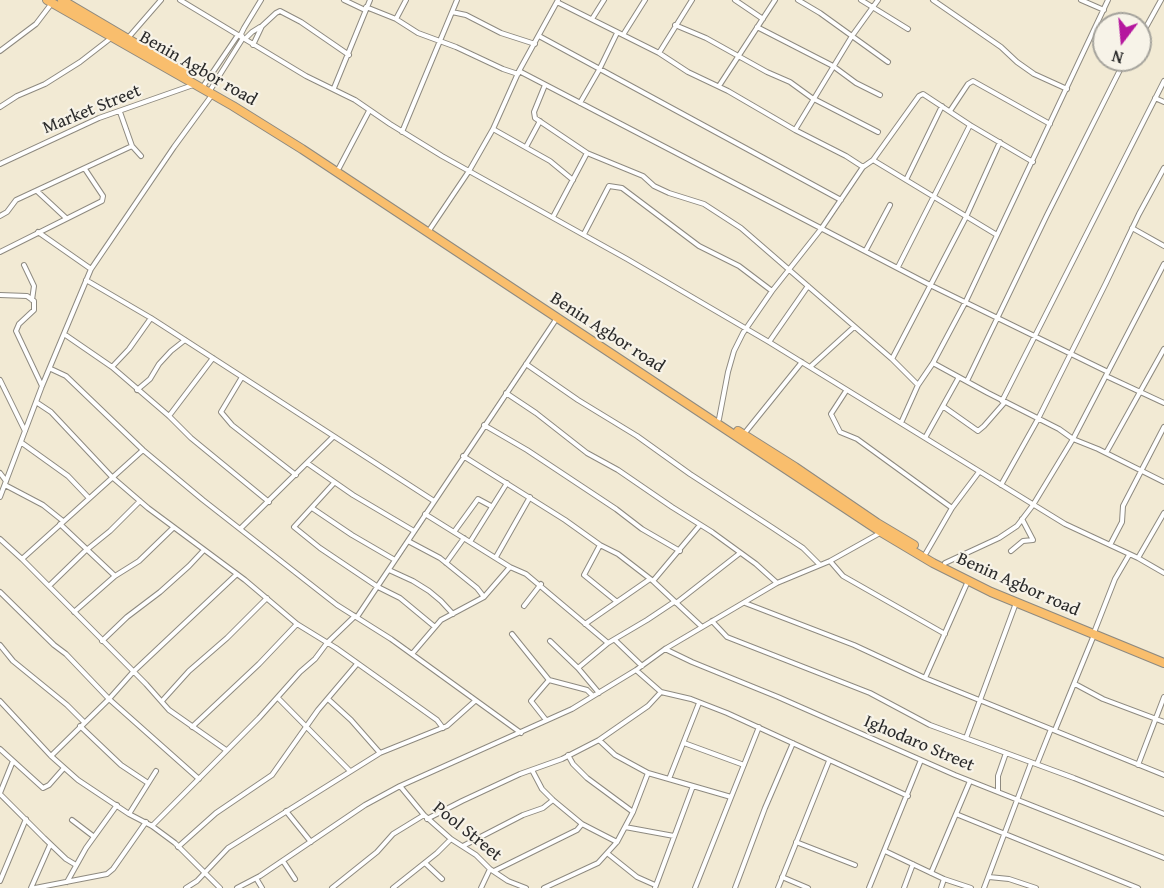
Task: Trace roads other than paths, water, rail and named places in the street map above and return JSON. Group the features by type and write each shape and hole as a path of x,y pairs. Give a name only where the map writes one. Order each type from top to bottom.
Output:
{"highway":[{"name":"Benin Agbor road","path":"62,0 128,38 302,149 557,318 926,553 1018,599 1164,663"},
{"name":"Benin Agbor road","path":"50,1 206,88 339,168 743,435 881,532 968,581 1016,602 1164,658"}],"street":[{"path":"128,38 161,0"},
{"path":"180,0 306,76 334,88 402,132 469,171 584,234 769,342 1065,524 1138,558 1164,573"},
{"path":"0,497 42,386 91,269 174,147 206,88 242,37 261,0"},
{"path":"344,0 396,19 418,33 519,72 930,285 1070,353 1164,403"},
{"path":"334,88 370,0"},
{"path":"396,19 406,0"},
{"path":"402,132 457,0"},
{"path":"592,19 604,0"},
{"path":"623,35 645,0"},
{"path":"658,53 692,0"},
{"path":"735,0 763,19"},
{"path":"719,86 775,0"},
{"path":"798,0 888,62"},
{"path":"861,0 872,9 908,29"},
{"path":"795,130 832,66 879,0"},
{"path":"933,0 1001,47 1034,74 1067,89"},
{"path":"1081,0 1104,10"},
{"path":"901,423 918,385 933,363 966,302 1108,0"},
{"path":"1152,16 1161,0"},
{"path":"0,51 36,24 50,1"},
{"path":"430,229 469,171 493,129 519,72 557,1 658,53 688,72 719,86 863,167"},
{"path":"206,88 242,37 261,27 280,11 301,22 348,55"},
{"path":"452,12 466,15 501,33 535,44"},
{"path":"675,25 790,82 812,98 878,132"},
{"path":"253,45 261,27"},
{"path":"757,27 832,66 856,83 880,95"},
{"path":"580,103 600,70 617,33"},
{"path":"539,36 841,200"},
{"path":"0,107 17,96 45,84 80,62 111,37"},
{"path":"967,381 1119,72"},
{"path":"950,111 968,84 973,81 1050,124"},
{"path":"944,407 978,431 998,412 1164,81"},
{"path":"545,85 534,116 540,121 587,153 643,176 654,186 669,193 704,204 741,228 892,359 918,385"},
{"name":"Market Street","path":"0,164 74,129 120,112 206,88"},
{"path":"719,419 739,338 772,291 821,229 863,167 873,160 919,96 923,94 1033,162"},
{"path":"1155,98 1164,102"},
{"path":"906,180 942,106"},
{"path":"339,168 369,111"},
{"path":"120,112 132,146 141,156"},
{"path":"526,147 540,121"},
{"path":"898,267 970,125"},
{"path":"493,129 550,161 573,180"},
{"path":"892,359 966,217 1000,142"},
{"path":"0,216 7,212 16,200 132,146"},
{"path":"553,217 587,153"},
{"path":"873,160 997,236"},
{"path":"0,252 102,201 103,198 86,169"},
{"path":"1001,485 1038,418 1132,228 1163,171"},
{"path":"584,234 609,186 622,188 699,246 739,266 772,291"},
{"path":"38,191 66,218"},
{"path":"866,250 890,205"},
{"path":"1132,228 1164,246"},
{"path":"38,232 91,269"},
{"path":"945,563 999,538 1017,526 1033,505 1073,439 1164,264"},
{"path":"24,265 34,286 32,300 34,310 19,324 16,331 42,386"},
{"path":"86,280 151,318 434,501"},
{"path":"769,342 808,286"},
{"path":"0,295 27,296 32,300"},
{"path":"112,367 129,349 151,318"},
{"path":"152,826 278,698 327,643 356,616 378,587 463,456 557,318"},
{"path":"810,367 854,327"},
{"path":"64,334 112,367 191,438 269,502"},
{"path":"137,390 150,380 159,364 171,351 185,340"},
{"path":"1106,453 1164,349"},
{"path":"169,416 213,358"},
{"path":"743,435 802,362"},
{"path":"933,363 1059,429 1073,439 1164,482"},
{"path":"526,364 578,400 638,436 690,474 795,543 820,565"},
{"path":"51,369 66,376 143,450 203,500 337,605 412,654 522,733"},
{"path":"925,438 959,376"},
{"path":"242,377 221,412 232,425 296,475"},
{"path":"0,380 26,432"},
{"path":"846,391 831,414 840,432 857,439 952,508"},
{"path":"506,393 552,424 587,453 618,470 756,564 777,583"},
{"path":"36,402 51,412 112,477 173,528 237,574 297,624 437,720 443,728"},
{"path":"484,425 527,450 642,529 680,551"},
{"path":"1109,545 1122,522 1123,506 1164,427"},
{"path":"241,528 333,437"},
{"path":"21,443 68,476 88,497"},
{"path":"22,559 88,497 143,450"},
{"path":"463,456 530,497 600,545 618,554 651,580 702,627"},
{"path":"307,463 334,483 414,531"},
{"path":"926,553 952,508 979,472"},
{"path":"0,473 5,483 43,505 116,576"},
{"path":"334,483 294,527 320,548 378,587 400,598 435,627"},
{"path":"470,542 507,483"},
{"path":"496,557 530,497"},
{"path":"454,532 478,499 492,506"},
{"path":"49,586 140,501"},
{"path":"312,508 351,535 395,560"},
{"path":"1138,558 1164,513"},
{"path":"425,514 541,584 608,643"},
{"path":"1011,550 1023,541 1032,540 1022,519"},
{"path":"585,624 616,601 651,580 680,551 700,525"},
{"path":"74,612 116,576 139,561 173,528"},
{"path":"237,888 283,861 365,805 400,786 572,709 636,670 665,649 777,583 830,561 881,532"},
{"path":"446,563 464,538"},
{"path":"0,539 49,586 169,710 226,750"},
{"path":"408,541 446,563 477,588 484,597"},
{"path":"600,545 584,575 616,601"},
{"path":"102,641 127,617 160,592 204,550"},
{"path":"578,668 608,643 675,602 740,553"},
{"path":"984,888 1018,800 1075,684 1115,579 1129,555"},
{"path":"830,561 843,576 945,634"},
{"path":"412,654 441,620 484,597 510,567"},
{"path":"389,570 429,591 453,614"},
{"path":"51,756 109,699 132,672 237,574"},
{"path":"925,678 968,581"},
{"path":"524,606 541,584"},
{"path":"0,592 66,654 109,699 199,779"},
{"path":"162,701 189,671 227,638 267,598"},
{"path":"966,738 1016,602"},
{"path":"744,603 855,645 925,678 1164,775"},
{"path":"712,621 727,637 870,693 920,720 1164,814"},
{"path":"192,727 260,664 297,624"},
{"path":"512,634 549,680 587,690 593,696"},
{"path":"615,640 642,666"},
{"path":"550,641 578,668 599,693"},
{"path":"0,645 13,661 84,722"},
{"name":"Ighodaro Street","path":"665,649 970,781 1164,858"},
{"path":"178,847 216,813 272,775 306,727 357,664"},
{"path":"636,670 661,692 759,727 908,796"},
{"path":"546,720 531,701 549,680"},
{"path":"1075,684 1103,699 1164,722"},
{"path":"332,888 377,852 393,834 599,740 648,706 661,692"},
{"path":"1138,765 1164,697"},
{"path":"278,698 351,771"},
{"path":"328,699 351,720 380,753"},
{"path":"186,888 197,881 228,848 380,753 443,728 453,722 475,701"},
{"path":"0,703 51,756 78,780 129,814 152,826 178,847 220,888"},
{"path":"669,779 699,704"},
{"path":"80,726 120,765 148,783"},
{"path":"695,888 759,727"},
{"path":"599,740 615,755 648,773 731,797"},
{"path":"684,743 744,765"},
{"path":"735,888 765,808 793,743"},
{"path":"0,750 43,788 49,785 64,768"},
{"path":"998,792 998,776 1006,753"},
{"path":"568,755 578,770 587,778 633,812"},
{"path":"869,888 921,760"},
{"path":"13,761 0,793 50,844 76,865"},
{"path":"778,888 829,761"},
{"path":"532,770 542,789 553,800 582,824 617,842"},
{"path":"129,814 156,771"},
{"path":"544,888 591,867 617,842 633,812 648,773"},
{"path":"931,873 970,781"},
{"name":"Pool Street","path":"400,786 426,817 451,839 476,855 508,881 526,888"},
{"path":"607,853 637,877 655,886 693,786"},
{"path":"462,846 523,815 543,808 553,800"},
{"path":"66,883 93,836 117,805"},
{"path":"286,811 311,842"},
{"path":"956,814 1070,858 1138,888"},
{"path":"0,881 26,819"},
{"path":"72,820 93,836"},
{"path":"50,844 33,888 102,875 113,869 146,822"},
{"path":"481,888 492,870 577,830 582,824"},
{"path":"625,826 674,836"},
{"path":"393,888 451,839"},
{"path":"796,842 855,865"},
{"path":"885,851 931,873 971,888"},
{"path":"283,861 295,879"},
{"path":"425,863 442,879"},
{"path":"904,888 912,864"},
{"path":"782,877 808,888"},
{"path":"989,877 999,877 1036,888"},
{"path":"256,878 262,888"},
{"path":"941,888 945,879"}]}
